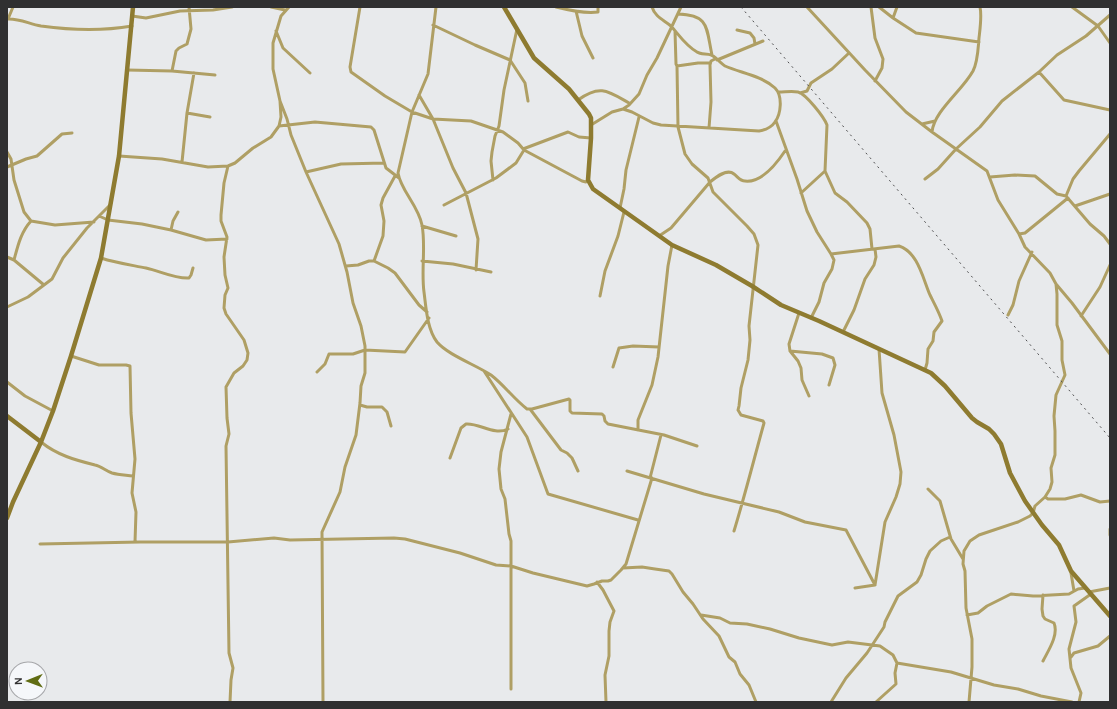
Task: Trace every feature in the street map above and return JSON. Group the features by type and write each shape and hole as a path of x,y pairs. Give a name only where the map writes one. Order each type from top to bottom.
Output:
{"street":[{"path":"13,7 8,19 23,20 39,25 70,28 108,29 132,26"},
{"path":"7,12 13,7"},
{"path":"7,518 52,411 71,356 101,258 119,156 133,7"},
{"path":"132,16 146,18 189,9 213,10 232,7"},
{"path":"271,7 286,10"},
{"path":"119,156 156,158 208,167 228,166 235,164 253,148 271,137 278,126 281,117 280,101 273,62 273,43 276,37 276,30 282,16 289,7"},
{"path":"360,7 350,67 351,72 385,96 412,112 433,118 471,121 498,129 510,137 524,150 582,181 586,182 588,180"},
{"path":"436,7 428,74 412,112 398,173 399,178 414,204 422,226 422,275 428,318 433,335 441,345 483,370 499,382 524,407 530,410 561,450 570,455 578,471"},
{"path":"504,7 534,58 578,100 591,118 588,180 593,189 672,245 716,264 781,305 931,373 945,386 972,418 989,428 994,434 1000,444 1015,484 1033,513 1059,544 1071,571 1074,591"},
{"path":"556,7 576,11 596,12 599,10 598,7"},
{"path":"652,7 656,15 671,27 696,52 712,55"},
{"path":"591,125 612,112 623,109 639,94 680,7"},
{"path":"807,7 898,104 932,132 987,171 998,200 1020,234 1025,247 1032,252 1050,273 1056,284 1109,350 1110,354"},
{"path":"871,7 875,38 883,59 882,68 875,81"},
{"path":"879,7 916,33 979,42"},
{"path":"893,18 897,7"},
{"path":"932,132 935,121 963,86 972,72 978,52 980,29 979,7"},
{"path":"1072,7 1098,26 1110,43"},
{"path":"172,71 176,51 187,44 192,29 189,9"},
{"path":"576,11 582,36 593,58"},
{"path":"678,14 696,16 704,22 712,55 716,60 724,66 768,83 778,92 780,97 780,106 776,121 807,211 825,246 831,254 834,265 824,283 819,302 811,318"},
{"path":"925,179 938,169 956,149 980,127 1002,101 1039,72 1057,55 1086,36 1110,15"},
{"path":"433,25 475,45 498,53 510,60 525,83 528,101"},
{"path":"492,180 491,157 495,136 498,129 504,90 517,29"},
{"path":"737,30 750,33 754,38 754,44"},
{"path":"675,31 676,64 678,66 678,127 687,158 706,176 710,182 712,192 741,219 754,234 758,253 754,274 754,287 749,326 750,340 748,360 741,388 738,410 741,415 763,421 764,424 734,531"},
{"path":"276,37 283,48 310,73"},
{"path":"678,66 710,63 763,41"},
{"path":"778,92 800,93 806,91 812,82 832,69 849,53"},
{"path":"709,128 711,102 710,63"},
{"path":"128,70 172,71 215,75"},
{"path":"1039,72 1064,100 1110,110"},
{"path":"182,162 186,113 194,73"},
{"path":"578,100 591,92 604,90 629,104 639,117 653,123 678,127 759,131 766,129 776,121"},
{"path":"800,93 825,120 827,125 825,171 835,193 847,202 867,223 870,229 876,257 874,265 865,279 849,322 843,332"},
{"path":"419,95 433,118 453,168 466,194 478,240 476,270"},
{"path":"280,101 306,172 340,244 353,303 362,326 365,350 365,373 361,386 356,435 345,467 340,492 322,528 323,702"},
{"path":"623,109 636,114"},
{"path":"186,113 210,117"},
{"path":"600,296 605,271 618,236 626,170 639,117"},
{"path":"922,124 935,121"},
{"path":"278,126 315,122 370,127 374,130 386,168 399,178"},
{"path":"444,205 492,180 516,163 524,150 568,132 579,137 591,138"},
{"path":"7,168 37,156 62,134 72,133"},
{"path":"1020,234 1025,233 1067,197 1073,179 1110,134"},
{"path":"659,236 671,228 710,182 722,174 730,172 742,180 749,181 757,179 764,175 773,166 786,150"},
{"path":"7,152 12,165 14,180 24,212 32,221 55,225 94,222"},
{"path":"306,172 340,164 384,163"},
{"path":"228,166 224,183 221,215 221,221 226,232 227,239 224,257 225,275 228,288 225,295 224,308 226,314 244,340 248,353 247,360 230,380 226,394 229,434 226,446 229,653 233,668 230,702"},
{"path":"801,193 825,171"},
{"path":"374,261 383,236 384,221 381,205 383,198 395,176"},
{"path":"990,176 1035,176 1057,194 1067,197 1087,221 1104,236 1110,244"},
{"path":"1075,206 1110,194"},
{"path":"7,307 25,300 52,280 61,260 83,232 111,204"},
{"path":"171,230 173,221 178,212"},
{"path":"99,216 108,220 142,224 171,230 206,240 227,239"},
{"path":"14,260 21,236 26,227 32,221"},
{"path":"422,226 456,236"},
{"path":"1023,242 1025,233"},
{"path":"638,430 638,420 652,385 659,347 668,266 672,245"},
{"path":"831,254 898,246 904,248 920,266 926,287 942,321 934,332 933,340 928,349 925,370"},
{"path":"1008,315 1032,252"},
{"path":"7,257 14,260 44,285"},
{"path":"101,258 146,268 180,278 189,278 193,268"},
{"path":"346,266 374,261 388,268 395,273 419,305 427,312"},
{"path":"422,261 453,264 491,272"},
{"path":"1081,316 1100,286 1110,264"},
{"path":"963,559 964,551 967,546 979,535 1021,521 1033,513 1035,506 1045,497 1050,489 1052,482 1051,468 1055,455 1054,416 1056,395 1065,375 1062,360 1062,341 1057,325 1056,284"},
{"path":"799,313 789,344 790,351 798,360 802,368 802,380 809,396"},
{"path":"318,372 325,364 329,354 353,354 365,350 405,352 428,318"},
{"path":"613,367 619,348 633,346 659,347"},
{"path":"875,585 885,522 900,484 901,472 894,435 882,393 879,349"},
{"path":"790,351 822,354 833,358 835,364 829,385"},
{"path":"71,356 99,365 130,366 131,413 135,458 132,493 136,512 135,542"},
{"path":"483,370 527,437 548,494 567,501 638,520"},
{"path":"7,382 25,396 52,411"},
{"path":"530,410 569,399 570,411 572,412 602,414 605,422 608,424 661,435 697,446"},
{"path":"360,405 367,407 382,407 387,412 391,426"},
{"path":"511,414 501,452 500,470 501,489 505,499 511,542 511,689"},
{"path":"8,417 40,442 59,454 100,467 112,473 133,476"},
{"path":"450,458 460,428 466,424 503,432 508,429"},
{"path":"40,544 228,542 274,538 290,540 405,539 496,565 511,566 533,573 588,586 597,582 611,580 623,568 628,558 651,478 661,435"},
{"path":"627,471 742,505 779,512 805,522 846,530 875,585"},
{"path":"928,489 940,500 950,537 963,559 966,571 966,608 972,639 969,702"},
{"path":"1045,497 1048,499 1065,499 1081,495 1100,502 1110,501"},
{"path":"1110,529 1110,535"},
{"path":"831,702 846,678 861,661 884,627 898,596 901,592 912,586 921,575 930,551 941,541 950,537"},
{"path":"623,568 642,567 669,571 701,616 719,636 729,657 735,662 740,674 751,689 756,702"},
{"path":"1071,571 1110,616"},
{"path":"597,582 614,611 608,631 608,656 605,675 606,702"},
{"path":"855,588 875,585"},
{"path":"967,615 978,613 987,606 1011,594 1030,596 1069,594 1085,588"},
{"path":"1078,702 1081,694 1071,668 1069,647 1076,621 1074,606 1090,593 1110,588"},
{"path":"1043,595 1043,616 1045,619 1054,623 1056,628 1054,637 1043,661"},
{"path":"701,616 720,618 730,623 746,624 770,629 799,638 832,645 848,642 880,646 893,655 897,663 895,673 896,684 876,702"},
{"path":"1071,657 1074,653 1098,646 1110,636"},
{"path":"897,663 952,672 1002,687 1018,689 1041,696 1072,702"}],"railway":[{"path":"741,7 1110,438"}]}
